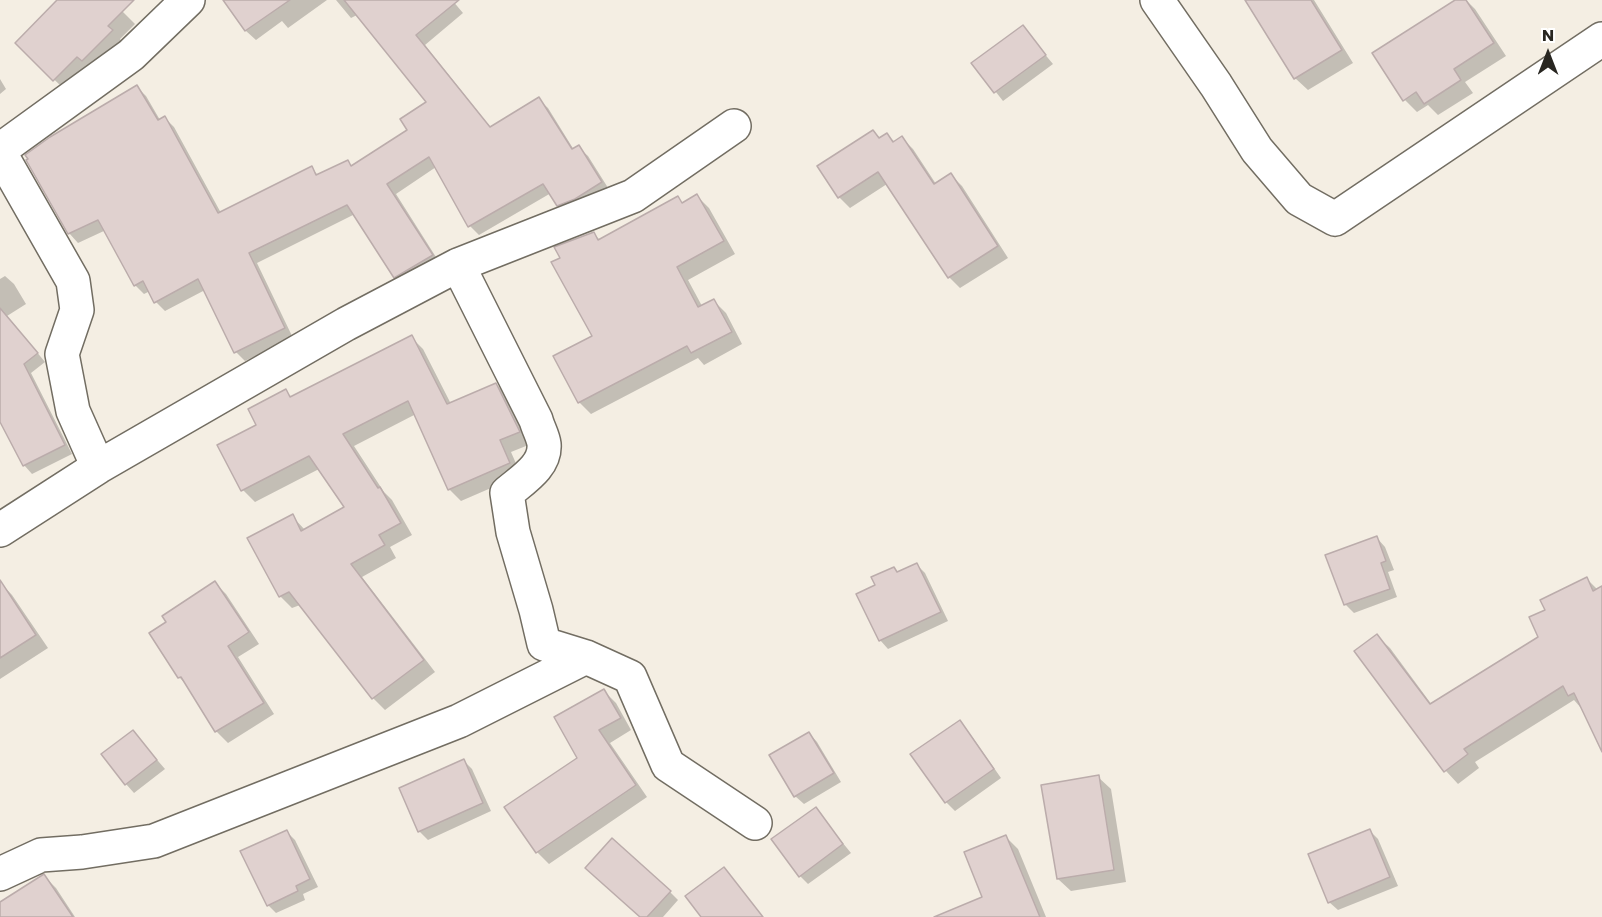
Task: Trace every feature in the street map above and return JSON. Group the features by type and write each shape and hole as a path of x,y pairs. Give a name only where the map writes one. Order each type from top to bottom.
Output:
{"street":[{"path":"98,467 73,411 62,354 77,309 73,281 0,152 131,55 188,0"},
{"path":"1156,0 1216,85 1257,150 1299,199 1335,219 1602,39"},
{"path":"0,530 98,467 346,324 458,265 633,196 734,126"},
{"path":"458,265 536,420 544,444 543,456 537,467 507,493 513,532 544,644 586,657 630,677 668,765 754,823"},
{"path":"0,874 41,855 82,852 154,841 459,721 586,657"}],"building":[{"path":"57,0 134,0 108,26 113,30 82,61 77,57 53,81 15,43"},
{"path":"223,0 290,0 245,31"},
{"path":"344,0 459,0 416,35 490,127 539,97 572,149 579,145 602,182 575,199 557,206 543,184 468,227 429,157 387,184 433,255 394,278 347,205 249,253 285,328 234,353 198,279 154,303 143,281 134,286 98,220 68,234 25,155 50,137 137,85 158,120 165,116 218,213 312,166 316,175 348,160 351,166 407,130 400,119 426,102"},
{"path":"1245,0 1311,0 1342,50 1294,79"},
{"path":"1455,0 1466,0 1494,43 1454,69 1461,80 1424,104 1416,92 1403,101 1372,53"},
{"path":"1023,25 1046,55 994,93 971,63"},
{"path":"873,130 879,138 887,133 893,142 902,136 934,184 951,173 998,246 948,278 878,172 838,198 817,166"},
{"path":"697,194 724,241 677,267 698,307 714,299 732,332 691,353 687,346 578,403 553,356 592,336 551,262 560,258 554,247 594,232 598,240 678,196 682,203"},
{"path":"0,308 38,353 24,364 65,445 23,466 0,422"},
{"path":"412,335 447,404 496,383 520,432 500,440 510,463 448,490 408,401 343,434 378,488 380,487 401,523 379,535 385,545 351,564 424,660 372,699 289,592 279,597 247,538 293,514 301,531 344,507 309,456 241,491 217,445 256,425 248,409 286,389 290,397"},
{"path":"1377,536 1386,561 1381,563 1390,589 1344,605 1325,555"},
{"path":"917,563 941,612 879,641 856,594 875,585 871,577 894,567 897,572"},
{"path":"1587,577 1593,591 1602,586 1602,752 1574,693 1568,696 1563,686 1464,749 1468,754 1444,772 1354,651 1377,634 1430,704 1538,637 1529,617 1545,610 1540,600"},
{"path":"0,580 36,635 0,658"},
{"path":"215,581 249,632 228,646 264,703 215,732 181,677 178,678 149,633 166,622 162,616"},
{"path":"604,689 621,718 599,730 636,785 536,853 504,807 577,758 554,717"},
{"path":"960,720 994,769 945,803 910,754"},
{"path":"133,730 157,760 125,785 101,754"},
{"path":"809,732 834,773 794,797 769,755"},
{"path":"464,759 483,803 418,832 399,788"},
{"path":"1099,775 1114,870 1057,879 1041,785"},
{"path":"816,807 843,844 799,877 771,839"},
{"path":"1370,829 1390,877 1328,903 1308,854"},
{"path":"287,830 310,879 296,886 298,891 267,906 240,851"},
{"path":"1006,835 1040,917 934,917 982,897 964,852"},
{"path":"612,838 671,891 647,917 640,917 585,868"},
{"path":"724,867 763,917 701,917 685,896"},
{"path":"44,874 73,917 0,917 0,902"}]}
